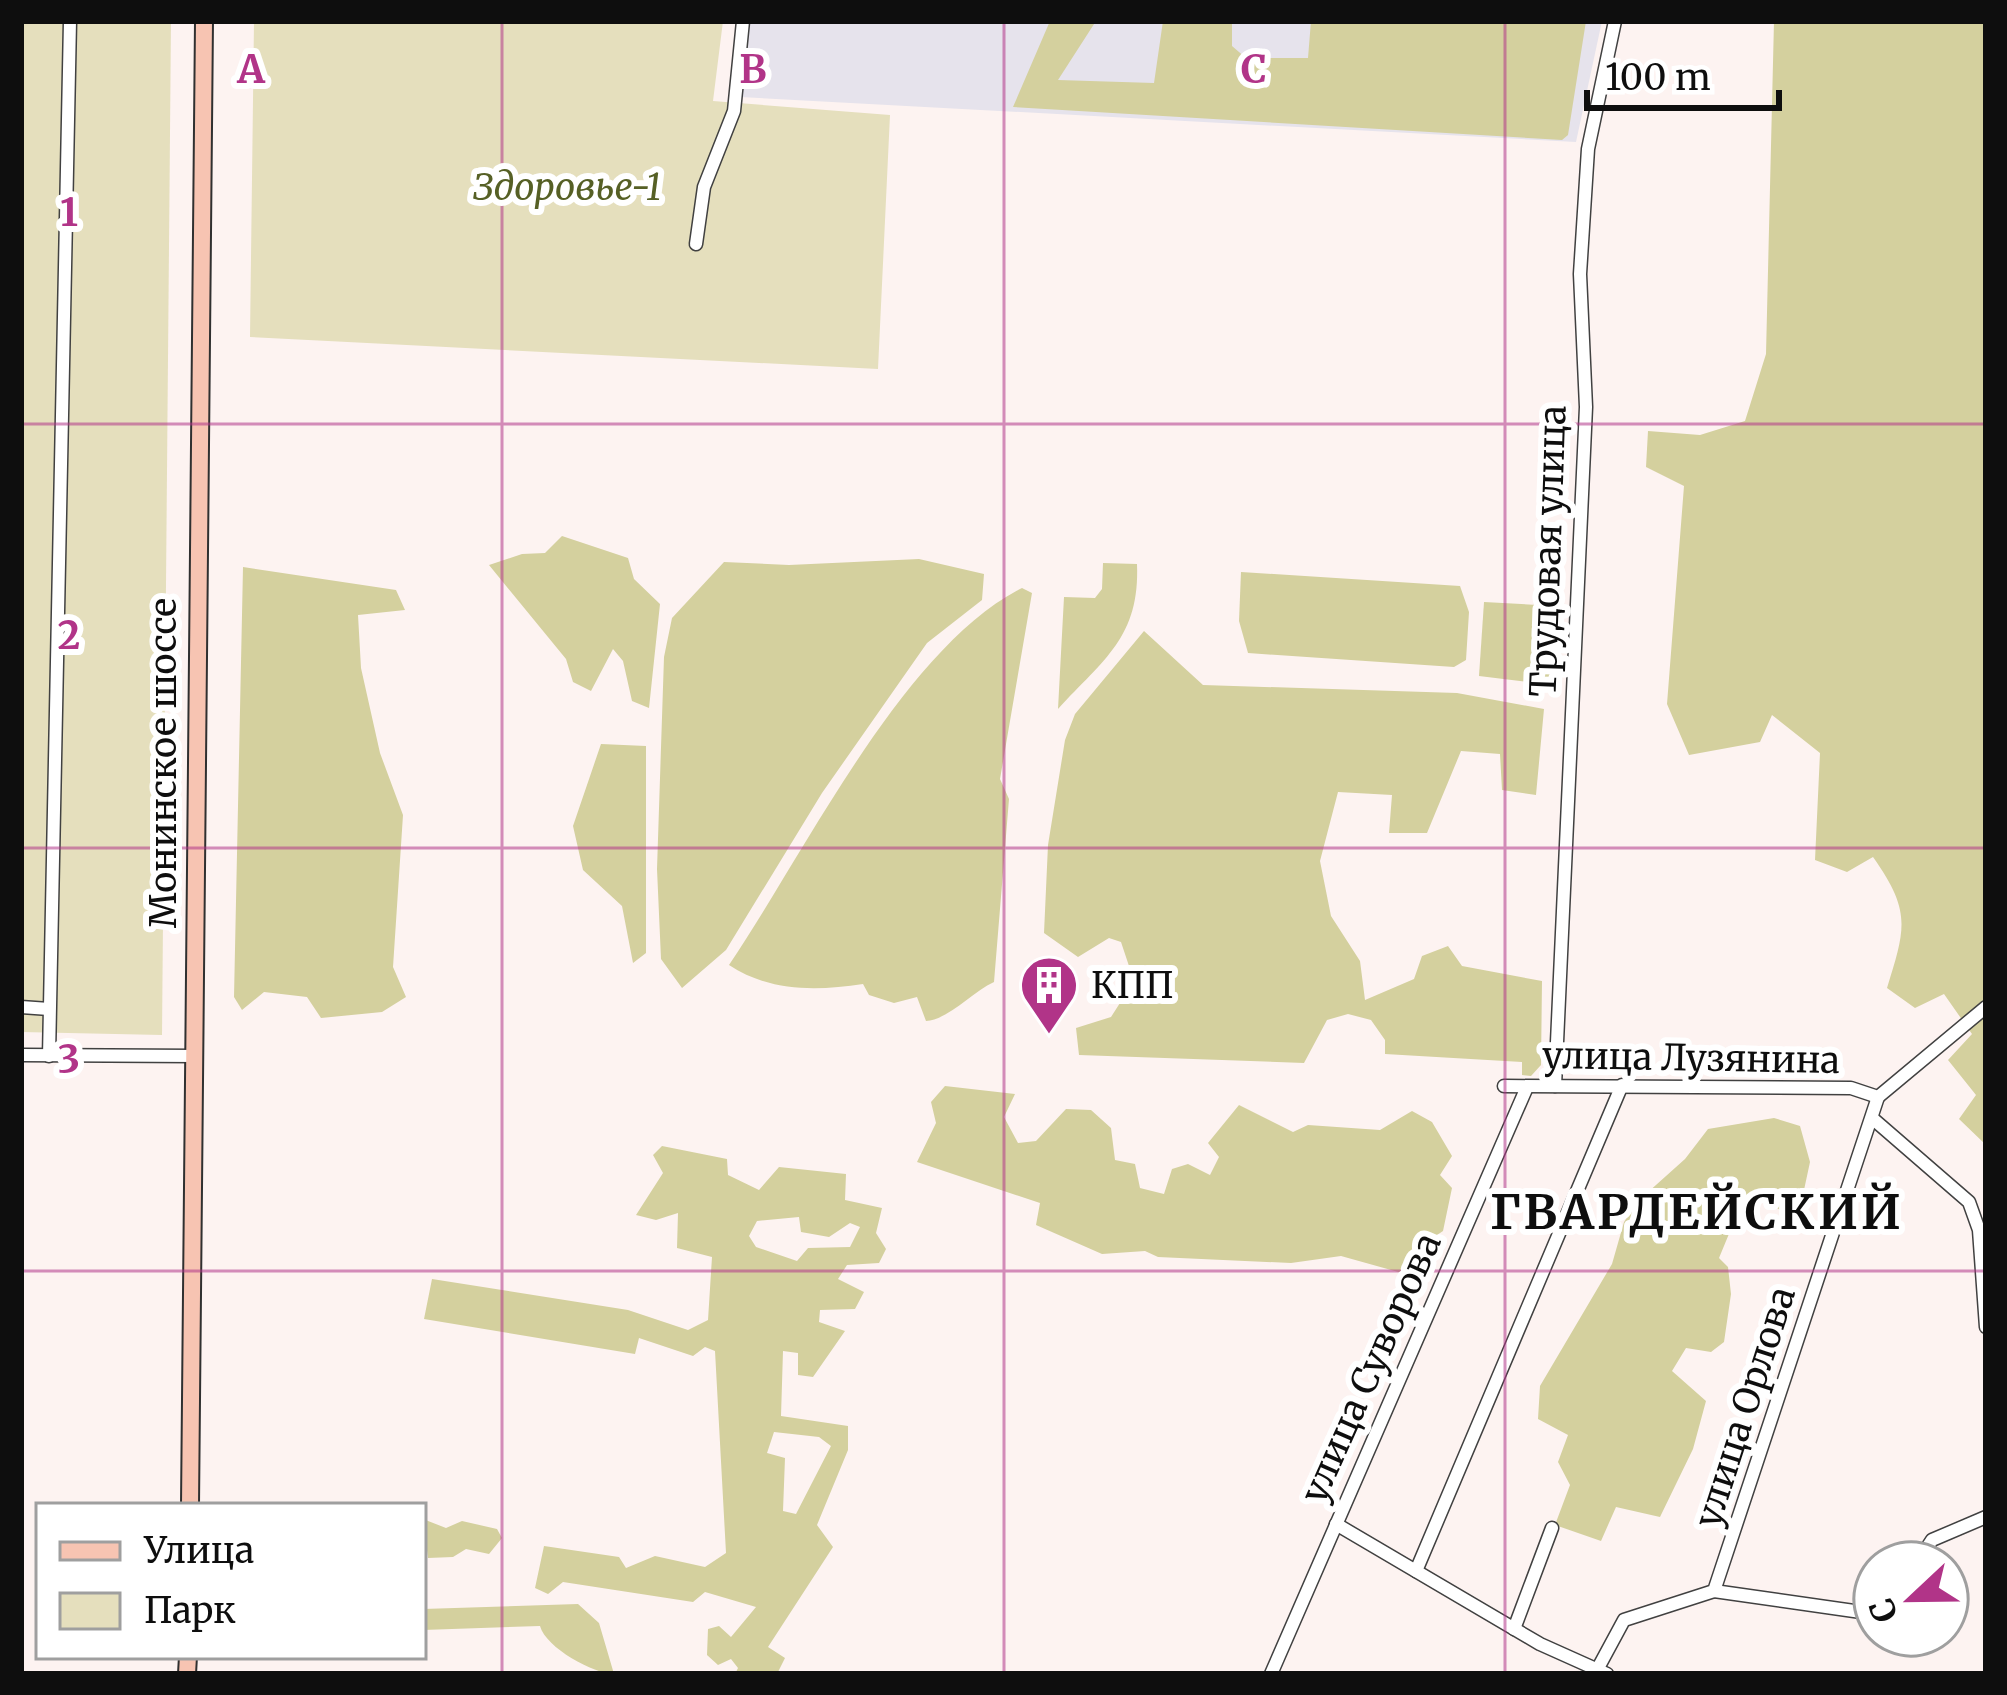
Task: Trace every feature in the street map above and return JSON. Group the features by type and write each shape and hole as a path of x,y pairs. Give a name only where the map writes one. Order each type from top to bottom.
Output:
{"main road":[{"name":"Монинское шоссе","path":"190,1503 204,21"}],"street":[{"path":"49,1056 70,21"},
{"path":"696,244 704,187 734,111 743,21"},
{"name":"Трудовая улица","path":"1555,1086 1586,407 1580,274 1588,149 1615,21"},
{"name":"улица Лузянина","path":"1504,1086 1851,1088 1878,1097 1986,1006"},
{"path":"21,1007 49,1009"},
{"path":"21,1055 196,1056"},
{"path":"1416,1571 1622,1085"},
{"name":"улица Суворова","path":"1270,1674 1527,1087"},
{"name":"улица Орлова","path":"1714,1591 1878,1097"},
{"path":"1872,1118 1969,1202 1979,1231 1986,1327"},
{"path":"1934,1539 1986,1517"},
{"path":"1336,1524 1514,1629 1602,1672 1624,1619 1714,1591 1851,1611"},
{"path":"1514,1629 1552,1528"}],"shaded area":[{"path":"747,21 1602,21 1576,142 740,97"},
{"path":"1050,21 1096,21 1058,80 1154,83 1163,21 1232,21 1232,46 1246,58 1308,58 1311,21 1586,21 1568,135 1562,140 1013,107"},
{"path":"1774,21 1986,21 1986,1145 1959,1119 1976,1095 1948,1060 1972,1034 1944,994 1915,1008 1887,988 1901,920 1885,876 1873,857 1847,872 1815,860 1820,753 1772,715 1760,742 1689,755 1667,704 1684,486 1646,467 1648,431 1700,435 1745,421 1766,354"},
{"path":"562,536 628,558 634,579 660,604 649,708 632,701 623,661 613,649 591,691 573,682 566,659 489,565 522,554 545,553"},
{"path":"919,559 984,574 982,600 927,643 822,793 726,950 682,988 661,959 657,869 664,657 672,618 724,562 789,565"},
{"path":"1103,563 1137,564 1132,610 1116,645 1058,709 1064,597 1095,598 1102,589"},
{"path":"243,567 396,590 405,610 358,615 361,668 380,753 403,815 393,967 406,997 382,1012 321,1018 307,997 264,992 242,1010 234,997"},
{"path":"1241,572 1460,586 1469,612 1466,660 1454,667 1248,653 1239,621"},
{"path":"1022,588 1032,593 1000,779 1009,799 994,982 943,1016 926,1021 917,997 894,1003 869,995 863,984 777,985 729,965 897,704 978,617"},
{"path":"1484,602 1556,606 1554,679 1537,683 1479,676"},
{"path":"1144,631 1203,685 1457,693 1544,709 1536,795 1502,790 1500,754 1461,751 1427,833 1389,833 1392,795 1338,792 1320,861 1331,916 1360,961 1365,1000 1414,979 1422,956 1448,946 1462,966 1542,981 1541,1065 1531,1076 1522,1075 1522,1062 1385,1054 1385,1040 1371,1020 1348,1014 1327,1020 1304,1063 1079,1055 1076,1028 1111,1017 1134,981 1121,942 1109,938 1078,957 1044,933 1048,845 1065,740 1075,714"},
{"path":"601,744 646,746 646,953 633,963 622,906 583,870 573,826"},
{"path":"945,1086 1015,1094 1004,1117 1018,1143 1036,1141 1066,1109 1091,1110 1111,1128 1115,1160 1135,1164 1140,1188 1164,1194 1172,1169 1188,1164 1210,1175 1219,1157 1208,1143 1239,1105 1293,1132 1308,1125 1380,1130 1412,1111 1432,1122 1452,1156 1440,1175 1452,1188 1443,1231 1425,1243 1426,1263 1409,1275 1341,1256 1291,1263 1158,1257 1145,1251 1102,1254 1036,1225 1040,1203 917,1162 936,1123 931,1102"},
{"path":"1774,1118 1800,1126 1810,1162 1801,1204 1786,1213 1756,1197 1743,1200 1719,1258 1728,1267 1731,1294 1724,1342 1711,1352 1686,1348 1672,1371 1706,1401 1693,1449 1660,1517 1616,1507 1601,1541 1555,1525 1570,1485 1558,1462 1568,1435 1538,1419 1540,1386 1612,1264 1624,1222 1637,1202 1685,1159 1708,1129"},
{"path":"662,1146 727,1159 728,1175 759,1190 779,1167 846,1174 845,1200 882,1208 876,1233 886,1249 879,1263 847,1265 838,1279 864,1292 855,1309 820,1310 819,1322 845,1331 813,1377 798,1375 798,1353 783,1351 781,1416 848,1426 848,1450 817,1525 833,1547 768,1647 785,1658 777,1674 735,1674 738,1668 731,1659 718,1665 707,1655 708,1629 719,1626 731,1637 756,1607 705,1592 693,1602 563,1582 548,1594 535,1588 544,1546 619,1557 626,1568 655,1556 705,1567 726,1553 715,1351 705,1347 693,1356 639,1338 635,1354 424,1319 432,1279 628,1310 688,1330 708,1320 712,1257 677,1248 678,1213 656,1220 636,1215 663,1173 653,1155","holes":["799,1217 801,1232 829,1237 850,1223 860,1227 850,1247 808,1248 797,1261 756,1247 749,1236 757,1221","774,1432 819,1437 831,1446 796,1514 783,1511 785,1458 767,1453"]},
{"path":"426,1520 446,1528 462,1521 497,1529 502,1538 489,1554 466,1549 453,1557 428,1558"},
{"path":"578,1604 599,1623 614,1674 572,1658 551,1643 540,1626 426,1630 426,1609"}],"green space":[{"path":"21,21 171,21 162,1035 21,1032"},
{"name":"Здоровье-1","path":"254,21 723,21 713,101 890,115 878,369 250,337"}],"place":[{"name":"КПП","path":"1049,1036"}],"district":[{"name":"ГВАРДЕЙСКИЙ","path":"1697,1212"}]}
